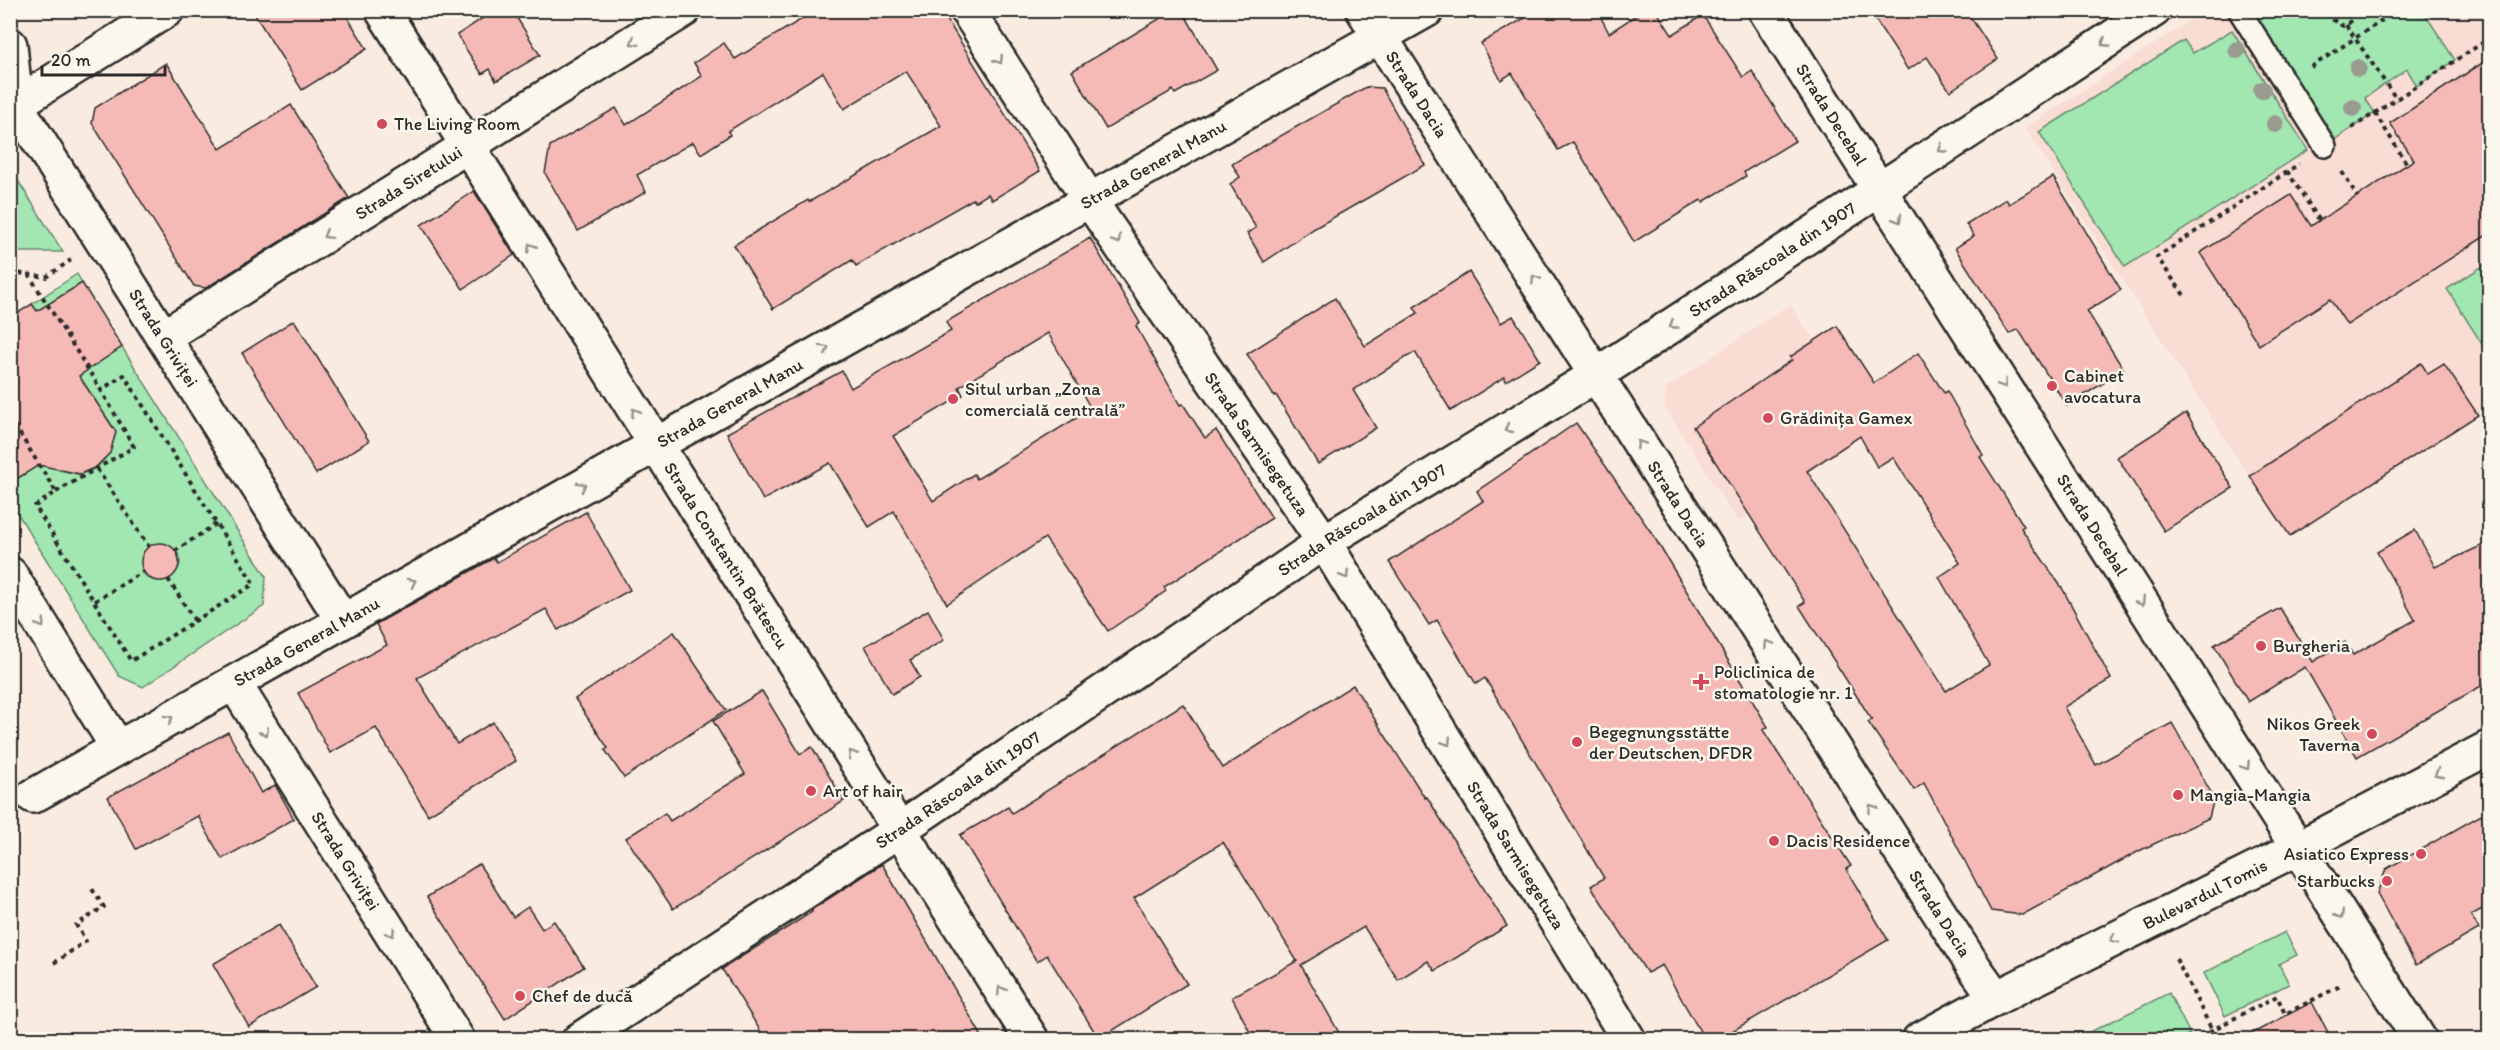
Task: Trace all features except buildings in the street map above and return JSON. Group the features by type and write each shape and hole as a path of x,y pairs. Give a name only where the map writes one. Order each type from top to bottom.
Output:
{"street":[{"path":"13,107 167,10"},
{"name":"Strada Constantin Brătescu","path":"382,10 1032,1040"},
{"name":"Strada Siretului","path":"163,337 684,10"},
{"name":"Strada Sarmisegetuza","path":"967,10 1090,201 1324,542 1629,1040"},
{"name":"Strada General Manu","path":"33,796 1090,201 1371,24 1427,10"},
{"name":"Strada Decebal","path":"1765,10 2420,1040"},
{"name":"Strada Răscoala din 1907","path":"579,1040 900,830 1324,542 1596,375 2151,11"},
{"name":"Strada Dacia","path":"1371,24 1996,998"},
{"name":"Strada Griviței","path":"10,45 13,107 163,337 343,621"},
{"path":"10,574 118,748"},
{"name":"Strada Griviței","path":"234,683 458,1040"},
{"name":"Bulevardul Tomis","path":"1919,1040 1996,998 2298,848 2490,747"}],"lane":[{"path":"2239,10 2325,146"}],"path":[{"path":"2332,10 2333,20 2339,25 2346,25 2354,17 2354,10"},
{"path":"2285,83 2398,10"},
{"path":"2346,25 2397,100"},
{"path":"2184,295 2157,257 2490,38"},
{"path":"2375,113 2407,164"},
{"path":"2287,171 2320,221"},
{"path":"10,272 46,277 74,258"},
{"path":"29,275 134,447 35,506 131,661 254,584 124,375 101,390"},
{"path":"10,418 56,492"},
{"path":"97,469 149,547"},
{"path":"175,551 216,524"},
{"path":"95,602 144,571"},
{"path":"168,579 195,621"},
{"path":"54,963 86,941 76,925 104,907 90,886"},
{"path":"2176,959 2212,1030"},
{"path":"2193,1040 2277,996 2285,1014 2375,968"}],"shaded area":[{"path":"2205,11 2489,11 2489,407 2288,537 2025,128"},
{"name":"Grădinița Gamex","path":"1790,304 1871,429 1738,522 1665,407 1666,388"}],"green space":[{"path":"2239,10 2423,11 2455,60 2417,86 2407,69 2365,98 2375,113 2325,146"},
{"path":"2232,30 2308,150 2125,267 2039,132 2184,40 2193,53"},
{"path":"11,177 17,179 63,252 11,252"},
{"path":"2489,262 2489,355 2447,289"},
{"path":"77,274 82,283 55,300 95,364 122,347 266,576 264,606 143,687 119,676 11,503 11,483 26,473 10,394 59,470 79,474 94,469 108,453 116,432 32,304","holes":["165,544 177,553 180,563 176,571 167,578 157,580 148,578 143,569 144,553 153,545"]},
{"path":"2285,932 2297,955 2279,964 2289,984 2225,1016 2204,973"},
{"path":"2169,993 2190,1034 2178,1039 2076,1039"}],"place":[{"name":"The Living Room","path":"382,124"},
{"name":"Cabinet avocatura","path":"2052,386"},
{"name":"Situl urban „Zona comercială centrală”","path":"953,399"},
{"name":"Grădinița Gamex","path":"1768,418"},
{"name":"Burgheria","path":"2261,646"},
{"name":"Policlinica de stomatologie nr. 1","path":"1701,682"},
{"name":"Nikos Greek Taverna","path":"2372,734"},
{"name":"Begegnungsstätte der Deutschen, DFDR","path":"1577,742"},
{"name":"Art of hair","path":"811,791"},
{"name":"Mangia-Mangia","path":"2178,795"},
{"name":"Dacis Residence","path":"1774,841"},
{"name":"Asiatico Express","path":"2421,854"},
{"name":"Starbucks","path":"2387,881"},
{"name":"Chef de ducă","path":"520,996"}]}
